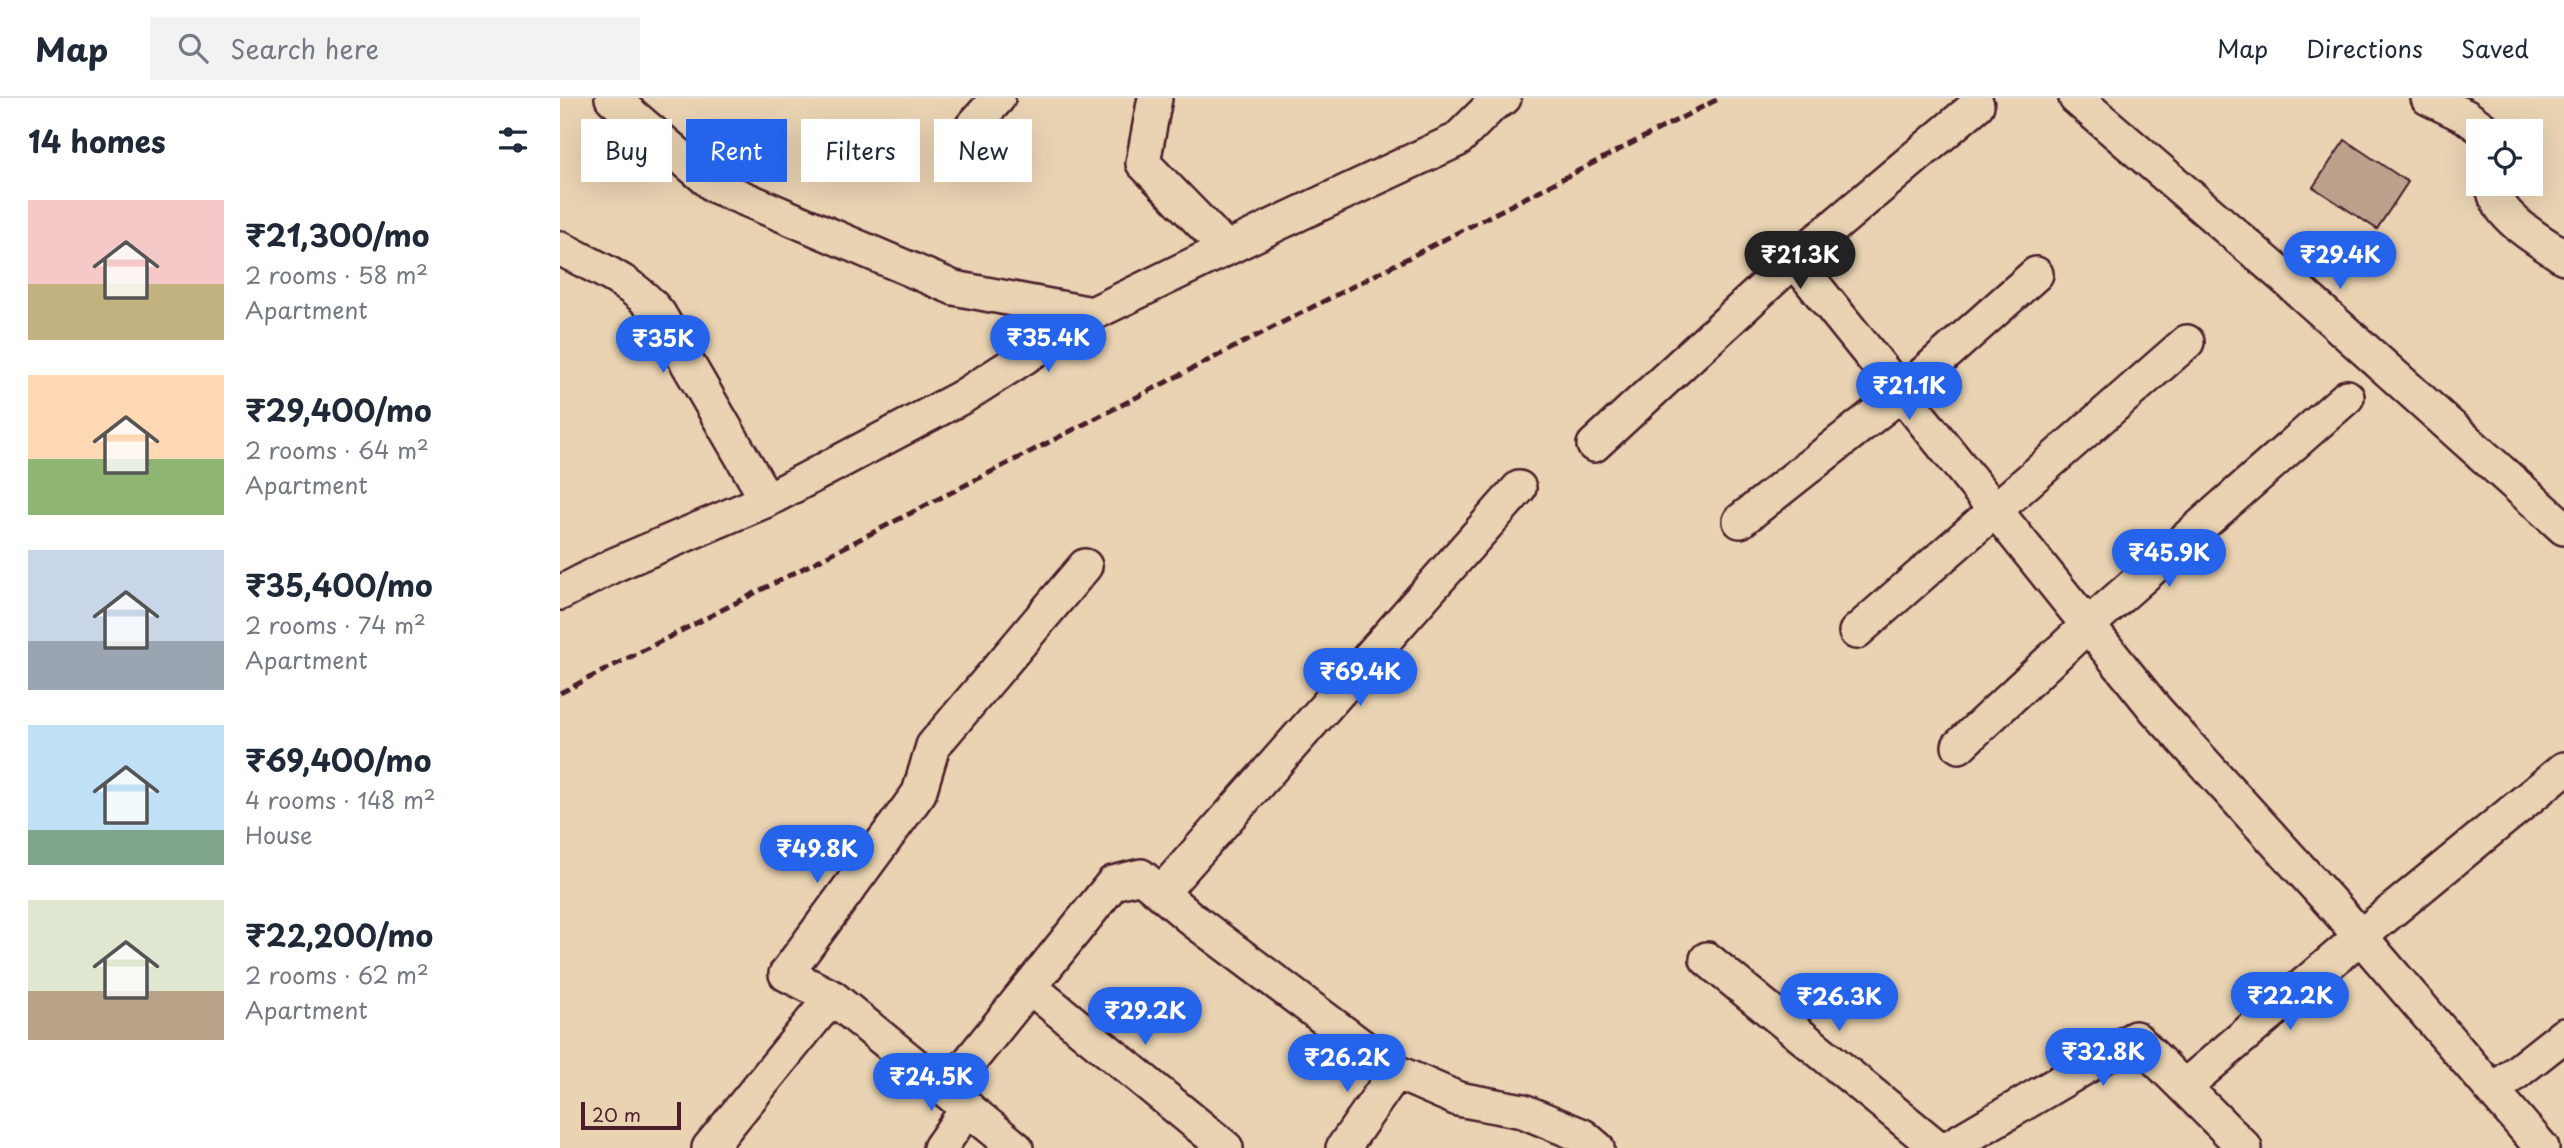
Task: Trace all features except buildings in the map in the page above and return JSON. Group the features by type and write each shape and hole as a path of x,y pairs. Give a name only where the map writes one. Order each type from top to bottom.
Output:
{"street":[{"path":"612,98 715,186 954,288 1092,314"},
{"path":"979,119 998,98"},
{"path":"1155,98 1143,163 1226,248"},
{"path":"2077,98 2285,278 2564,528"},
{"path":"2428,98 2469,119"},
{"path":"560,593 614,565 767,500 962,397 1092,314 1457,140 1494,100"},
{"path":"1594,445 1794,260 1977,105"},
{"path":"2497,196 2500,204 2514,220 2564,257"},
{"path":"560,248 624,281 648,299 767,500"},
{"path":"1794,260 2156,710 2360,936 2542,1148"},
{"path":"1740,521 1902,393 2036,274"},
{"path":"1856,632 2187,342"},
{"path":"1959,746 2088,625 2347,397"},
{"path":"1161,892 1519,488"},
{"path":"1016,1148 832,997 786,974 919,793 933,746 1085,566"},
{"path":"2184,1087 2360,936 2564,769"},
{"path":"940,1148 957,1099 1030,987 1113,883 1141,876 1193,920 1396,1072 1458,1099 1523,1111 1583,1136 1597,1148"},
{"path":"1707,959 1938,1148"},
{"path":"1030,987 1226,1148"},
{"path":"709,1148 832,997"},
{"path":"2493,1091 2564,1035"},
{"path":"1948,1148 2135,1038 2245,1148"},
{"path":"1343,1148 1396,1072"}],"railway":[{"path":"560,693 1720,98"}]}
